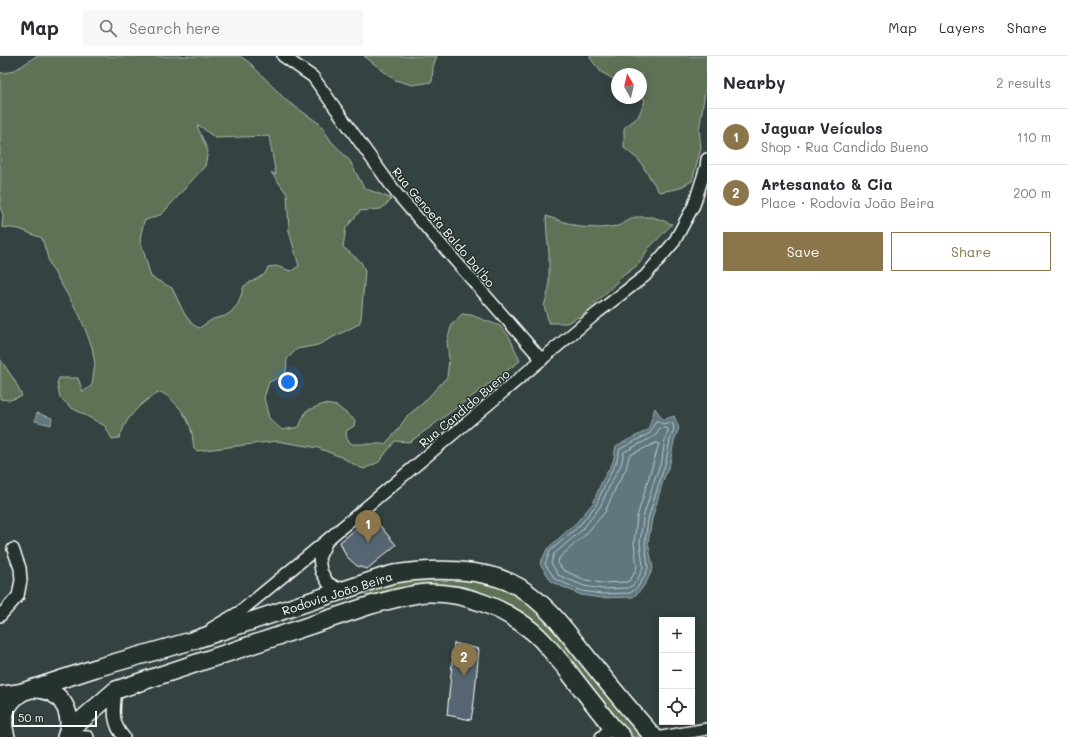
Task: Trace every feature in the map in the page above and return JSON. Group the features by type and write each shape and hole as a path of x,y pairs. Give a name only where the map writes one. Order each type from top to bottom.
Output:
{"main road":[{"name":"Rodovia João Beira","path":"6,737 3,730 2,704 27,691 96,668 191,641 393,574 441,570 483,574 501,579 518,587 536,599 553,616 630,711 654,737"},
{"name":"Rodovia João Beira","path":"67,735 116,690 371,605 398,597 428,593 450,594 475,600 493,607 516,619 533,631 554,654 612,734"},
{"path":"27,691 44,690 54,694 62,701 70,720 67,735"}],"street":[{"name":"Rua Genoefa Baldo Dal'bo","path":"288,57 314,77 397,194 542,360"},
{"name":"Rua Candido Bueno","path":"191,641 241,611 597,313 645,276 674,242 694,206 707,159"},
{"path":"327,540 319,558 321,571 328,583 341,590"},
{"path":"0,616 18,596 21,580 20,568 13,549"},
{"path":"116,690 114,719 124,737"},
{"path":"662,737 707,729"},
{"path":"67,735 88,737"}],"green space":[{"path":"36,56 240,56 250,63 287,101 320,124 331,141 350,161 364,188 390,198 391,200 381,209 360,211 346,228 343,247 361,262 365,271 361,319 359,324 318,345 297,349 287,359 286,375 269,382 264,398 269,418 282,430 299,427 306,411 324,404 337,406 355,420 354,426 346,431 347,439 352,444 385,444 397,431 407,416 423,403 447,377 449,359 447,341 452,324 462,314 471,315 500,326 509,336 520,361 410,442 395,441 379,462 364,469 341,457 318,448 277,441 197,451 194,449 192,433 188,421 176,404 161,392 151,397 138,408 127,421 119,438 112,439 105,426 70,407 60,397 57,383 59,378 78,378 83,392 92,385 95,364 92,347 80,316 50,265 42,238 19,229 2,227 3,215 0,207 0,73 10,72 24,65","holes":["197,126 200,126 215,138 269,136 276,175 271,172 287,194 289,231 299,266 291,271 276,266 268,267 265,274 244,286 238,304 231,312 225,316 213,319 199,328 192,324 184,313 172,288 151,277 140,239 144,221 162,214 205,166 208,151"]},
{"path":"364,56 437,56 433,67 432,82 412,85 395,80"},
{"path":"590,56 707,56 707,79 699,130 701,148 692,181 677,189 659,192 639,160 624,148 624,128 638,117 644,104 647,104 647,68 611,68 611,78 601,72"},
{"path":"546,216 580,227 600,228 618,226 635,217 653,217 672,224 648,249 639,264 624,275 584,314 567,323 549,323 544,306 549,289 549,253"},
{"path":"0,359 15,381 22,396 10,400 0,399"},
{"path":"458,578 493,584 523,597 546,619 643,737 630,737 619,724 483,595 368,600 364,590 399,580"}],"water":[{"path":"655,408 663,420 674,416 679,428 674,441 670,463 652,519 648,543 653,568 647,581 640,591 633,597 601,598 581,595 552,582 540,564 547,549 576,523 593,503 602,481 613,462 616,446 648,430"},
{"path":"37,413 52,418 51,425 35,421"}],"building":[{"path":"372,516 396,545 367,569 357,566 346,556 340,542"},
{"path":"454,643 479,649 471,720 447,715"}],"place":[{"name":"Jaguar Veículos","path":"368,543"},
{"name":"Artesanato & Cia","path":"464,676"}]}
